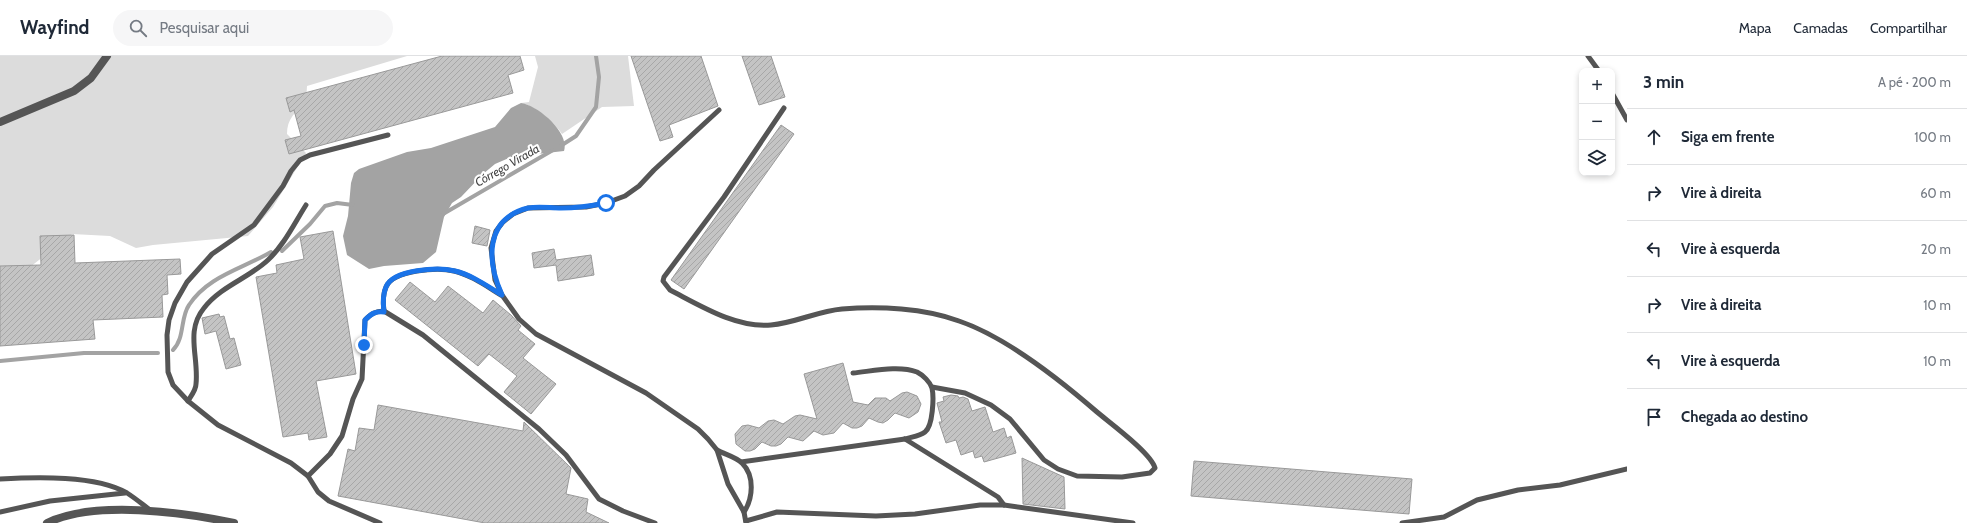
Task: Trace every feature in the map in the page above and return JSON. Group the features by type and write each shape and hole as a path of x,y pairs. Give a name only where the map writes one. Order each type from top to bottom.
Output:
{"street":[{"path":"0,122 74,91 91,78 107,56"},
{"path":"47,523 59,517 84,511 112,510 207,517 234,523"}],"lane":[{"path":"1588,56 1597,68"},
{"path":"1615,99 1627,120"},
{"path":"784,108 724,197 664,277 663,281 670,290 741,323 756,325 772,325 841,309 864,308 914,312 958,320 978,328 1014,349 1075,393 1141,449 1154,463 1155,468 1150,473 1122,477 1077,476 1044,460 1010,419 992,405 965,393 932,387"},
{"path":"719,110 654,170 639,186 625,196 606,203 586,207 528,208 513,214 503,222 496,231 491,248 495,280 502,295 518,319 536,334 646,393 698,429 717,450 741,462 751,479 751,496 749,505 744,512"},
{"path":"380,523 329,501 318,492 308,476 279,455 218,425 188,401 174,385 168,372 167,335 169,320 175,303 194,272 212,254 254,225 283,186 291,170 300,160 310,155 388,135"},
{"path":"188,401 196,386 193,342 195,324 204,308 227,288 267,261 279,248 306,205"},
{"path":"384,312 386,286 392,279 424,270 454,271 468,276 502,295"},
{"path":"308,476 330,454 342,436 353,399 362,379 365,320 371,314 378,311 384,312 423,335 539,429 566,455 599,499 623,512 655,523"},
{"path":"741,462 905,439 925,432 929,427 932,405 932,387 926,379 918,373 905,370 853,373"},
{"path":"905,439 998,497 1004,505"},
{"path":"717,450 728,484 744,512 746,522 777,512 876,516 915,514 980,505 1004,505 1133,523"},
{"path":"1402,523 1444,517 1477,500 1497,495 1560,484 1627,469"},
{"path":"0,479 35,477 99,483 126,493 152,512"},
{"path":"0,512 50,501 126,493"}],"shaded area":[{"path":"0,56 407,56 307,86 306,102 290,120 287,129 287,134 306,153 273,207 248,236 136,248 110,236 72,234 25,271 0,279"},
{"path":"535,56 628,56 634,106 602,107 562,134 544,115 532,107 521,103 529,102 538,67"},
{"path":"521,103 535,109 551,121 562,136 565,144 564,151 511,157 495,164 461,197 452,203 444,217 436,252 423,263 384,266 369,269 347,255 343,236 348,216 351,183 354,173 359,169 407,152 431,148 495,127 511,108"}],"building":[{"path":"442,56 520,56 524,70 508,75 513,93 289,154 285,140 301,136 294,110 290,112 286,98"},
{"path":"631,56 701,56 718,106 669,125 673,137 660,141"},
{"path":"742,56 771,56 785,97 759,105"},
{"path":"781,125 794,134 684,289 671,280"},
{"path":"475,226 490,230 487,246 472,243"},
{"path":"333,231 356,374 316,381 327,437 309,440 308,433 283,437 256,277 277,273 276,265 304,259 300,237"},
{"path":"74,235 75,263 180,259 181,274 167,275 168,294 162,295 163,317 93,320 95,339 0,346 0,266 41,265 40,236"},
{"path":"554,249 556,260 591,255 594,275 558,281 556,265 534,268 532,253"},
{"path":"410,282 435,302 448,286 483,313 493,300 511,315 521,326 518,330 535,344 523,358 556,384 531,414 504,392 517,376 489,354 478,366 395,300"},
{"path":"219,314 220,317 224,316 230,339 234,338 241,365 226,369 216,331 205,334 202,318"},
{"path":"843,363 853,402 868,405 875,398 886,398 890,401 902,393 907,392 917,396 921,404 918,412 909,418 895,413 883,423 869,418 862,426 857,428 852,428 843,423 834,433 823,435 814,431 803,441 788,437 781,444 776,446 771,446 762,442 755,449 750,451 745,451 736,444 735,434 742,426 748,425 759,428 768,421 774,420 783,424 795,416 800,415 817,419 804,374"},
{"path":"951,395 968,399 972,411 985,407 993,432 1004,428 1007,438 1011,436 1016,453 984,462 982,456 975,458 973,451 961,455 956,440 946,443 939,422 942,422 937,403 944,401 943,397"},
{"path":"378,405 523,431 524,422 571,468 566,494 588,499 586,512 609,523 485,523 338,496 348,449 355,451 359,428 374,430"},
{"path":"1022,458 1064,477 1065,509 1023,504"},
{"path":"1194,461 1412,479 1409,514 1191,496"}],"waterway":[{"name":"Córrego Virada","path":"562,145 576,136 596,107 599,77 596,56"},
{"name":"Córrego Virada","path":"443,214 553,150"},
{"path":"282,251 310,224 325,206 337,203 353,205"},
{"path":"173,350 177,345 181,334 186,310 197,295 206,287 226,274 271,252"},
{"path":"0,361 84,353 158,353"}],"route":[{"path":"364,345 363,330 365,320 371,314 378,311 384,312 384,294 386,286 392,279 405,274 424,270 440,269 454,271 468,276 502,295 495,280 492,266 491,248 496,231 503,222 513,214 528,208 586,207 606,203"}]}
